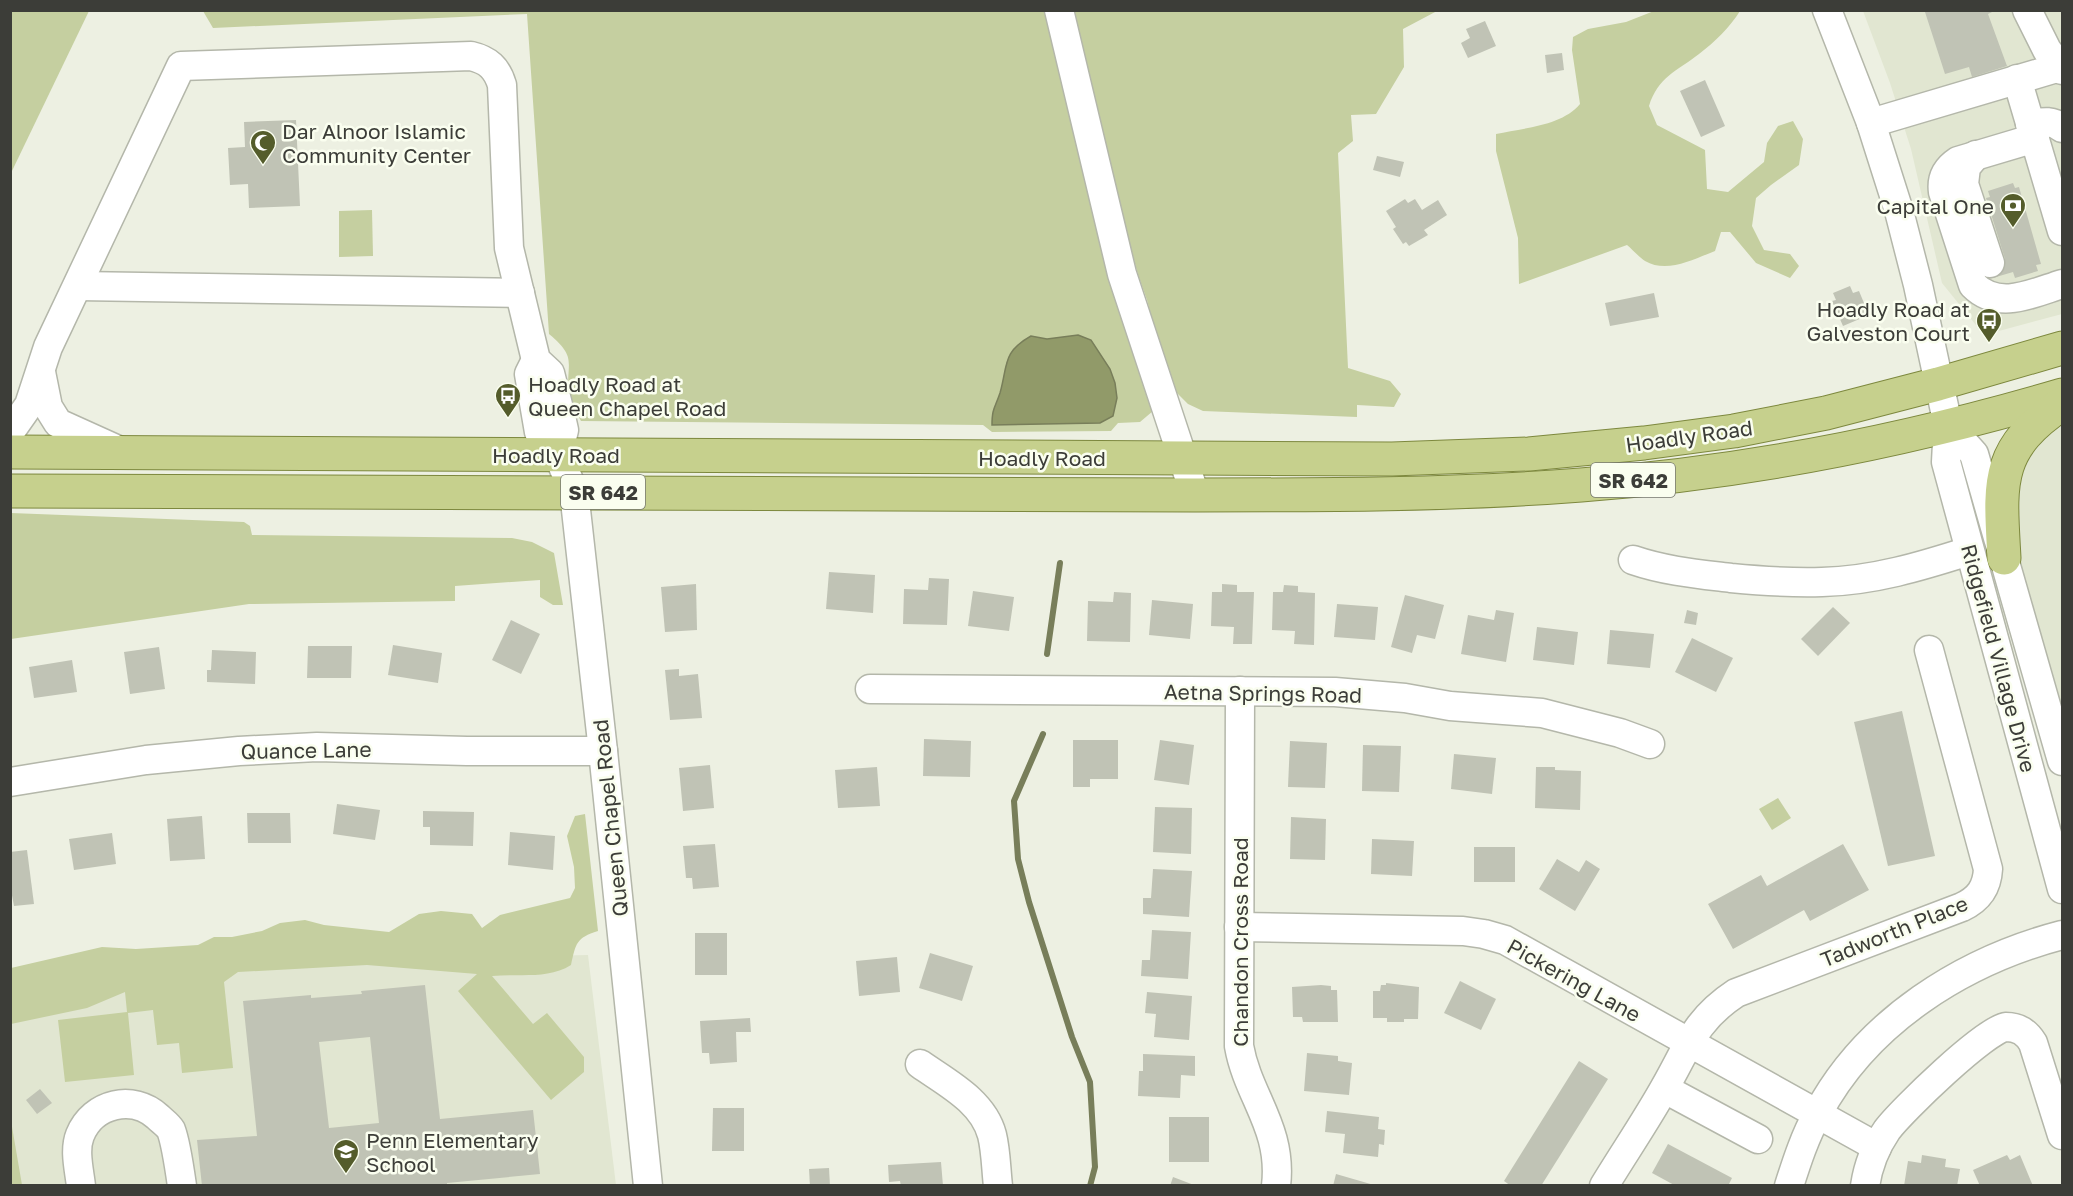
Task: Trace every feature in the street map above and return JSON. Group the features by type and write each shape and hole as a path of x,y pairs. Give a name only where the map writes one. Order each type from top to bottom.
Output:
{"main road":[{"name":"Hoadly Road","path":"10,452 1183,459 1392,459 1529,454 1644,443 1757,427 1826,413 1938,384 2062,348"},
{"path":"1948,425 1976,396 2062,372"},
{"name":"Hoadly Road","path":"10,491 1195,495 1476,492 1583,485 1696,473 1810,455 1983,418 2062,394"},
{"path":"2004,558 2001,502 2006,469 2011,454 2022,438 2062,404"}],"street":[{"path":"1059,10 1122,274 1195,495"},
{"name":"Ridgefield Village Drive","path":"1827,10 1871,123 1899,211 1918,285 1948,425 1946,462 2062,890"},
{"path":"1871,123 2061,68 2048,50 2027,10"},
{"path":"10,432 29,405 48,347 182,66 471,56 488,61 495,68 502,85 509,248 520,293 78,286"},
{"path":"2017,79 2062,231"},
{"path":"2062,128 2046,121 2033,131 1958,161 1949,167 1942,184 1973,285 1988,297 1999,299 2029,295 2062,284"},
{"path":"1977,155 1966,167 1964,184 1998,286 2008,293 2029,295"},
{"name":"Queen Chapel Road","path":"520,293 536,360 529,374 539,432 558,455 574,492 648,1185"},
{"path":"41,372 48,407 58,423 124,453"},
{"name":"Ridgefield Village Drive","path":"1948,425 1974,454 2062,761"},
{"path":"1633,560 1686,573 1770,581 1824,582 1904,570 1969,551"},
{"name":"Tadworth Place","path":"1604,1185 1665,1089 1703,1020 1718,1004 1736,993 1962,907 1973,902 1982,893 1987,881 1988,869 1929,650"},
{"name":"Aetna Springs Road","path":"870,689 1335,692 1405,698 1450,706 1542,712 1620,733 1650,744"},
{"name":"Chandon Cross Road","path":"1240,691 1239,1046 1241,1059 1273,1139 1278,1172 1276,1185"},
{"name":"Quance Lane","path":"10,782 146,760 239,751 317,747 467,751 603,751"},
{"name":"Pickering Lane","path":"1239,927 1463,931 1505,940 1877,1147"},
{"path":"1789,1185 1801,1149 1817,1114 1847,1069 1873,1040 1921,1000 1967,971 2005,953 2062,935"},
{"path":"1865,1185 1877,1147 1888,1129 1948,1069 1995,1031 2005,1027 2019,1029 2028,1035 2033,1043 2062,1135"},
{"path":"920,1064 971,1101 983,1117 991,1132 998,1185"},
{"path":"1665,1089 1758,1139"},
{"path":"81,1185 77,1150 80,1136 87,1122 109,1106 124,1103 137,1105 153,1113 171,1130 182,1185"}],"shaded area":[{"path":"10,11 89,11 11,173"},
{"path":"203,11 1051,11 1153,411 1140,422 1118,423 1111,431 992,432 983,425 581,421 570,398 567,356 564,349 549,334 527,14 213,28"},
{"path":"1071,11 1437,11 1403,29 1404,67 1376,114 1351,115 1353,141 1338,153 1348,368 1390,381 1401,394 1394,407 1357,405 1357,417 1203,411 1188,404 1177,393 1161,355 1138,275 1083,66"},
{"path":"1654,11 1740,11 1711,44 1663,81 1649,106 1657,125 1705,150 1707,189 1728,192 1764,162 1767,143 1778,126 1793,121 1803,139 1799,165 1756,198 1752,226 1764,250 1790,254 1799,266 1790,278 1756,263 1730,232 1721,232 1715,251 1680,264 1653,265 1627,245 1519,284 1518,238 1496,151 1496,134 1553,122 1580,104 1572,50 1573,37 1588,29 1626,22"},
{"path":"1863,11 2062,11 2062,314 1984,335 1942,283 1911,149 1890,83"},
{"path":"372,210 373,256 339,257 339,211"},
{"path":"1078,335 1091,340 1110,369 1117,398 1113,416 1100,423 992,425 993,411 1008,360 1015,348 1031,336 1047,339"},
{"path":"2062,419 2062,722 2010,523 2013,465"},
{"path":"11,513 244,522 250,526 252,535 512,538 532,542 554,553 563,605 553,605 540,597 540,580 455,586 455,601 249,604 11,639"},
{"path":"1778,798 1791,818 1772,830 1759,809"},
{"path":"585,814 598,931 585,936 578,942 571,965 562,970 543,974 492,976 533,1024 547,1013 584,1057 584,1072 551,1100 458,991 477,974 367,965 238,972 224,982 233,1068 182,1073 179,1043 157,1045 153,1010 128,1013 134,1075 65,1082 58,1020 127,1012 125,992 87,1008 11,1024 11,968 102,947 136,949 198,945 214,937 232,937 262,931 280,923 305,920 324,925 389,932 419,914 441,911 472,914 482,928 500,915 570,898 575,888 574,867 567,836 575,816"},
{"path":"588,955 616,1185 11,1186 11,993 201,963"},
{"path":"11,1121 22,1185 11,1185"}],"building":[{"path":"1929,10 1996,10 1988,14 2007,66 1972,77 1969,67 1945,74 1925,12"},
{"path":"1485,21 1496,46 1468,58 1461,43 1470,38 1466,29"},
{"path":"1562,53 1564,70 1547,73 1545,55"},
{"path":"1705,80 1725,126 1701,137 1680,91"},
{"name":"Dar Alnoor Islamic Community Center","path":"296,120 300,206 249,208 248,184 230,185 228,148 245,147 244,122"},
{"path":"1377,156 1404,162 1400,177 1373,170"},
{"name":"Capital One","path":"2013,183 2015,188 2019,187 2041,264 2036,265 2038,271 2015,278 2013,272 1979,282 1975,267 2005,259 1986,198 1990,197 1988,191"},
{"path":"1405,199 1408,203 1415,199 1422,210 1438,200 1447,215 1424,230 1428,235 1409,246 1406,242 1403,244 1393,229 1396,227 1386,211"},
{"path":"1850,286 1853,293 1859,291 1869,315 1843,326 1832,301 1836,300 1833,293"},
{"path":"1654,293 1659,317 1610,326 1605,303"},
{"path":"829,572 875,575 873,613 826,609"},
{"path":"929,578 949,579 947,625 903,624 904,589 928,590"},
{"path":"696,584 697,630 665,632 661,587"},
{"path":"1222,584 1237,585 1237,592 1254,592 1252,644 1233,644 1234,627 1211,626 1212,592 1222,592"},
{"path":"1284,585 1298,586 1298,592 1315,593 1314,645 1294,644 1295,631 1272,630 1273,592 1283,592"},
{"path":"973,591 1014,597 1009,631 968,626"},
{"path":"1114,592 1131,593 1130,642 1087,641 1088,601 1113,602"},
{"path":"1405,595 1444,605 1435,639 1417,635 1412,653 1391,647"},
{"path":"1152,600 1193,604 1190,639 1149,635"},
{"path":"1337,604 1378,607 1375,640 1334,637"},
{"path":"1833,607 1850,623 1818,656 1801,639"},
{"path":"1496,610 1514,613 1506,662 1461,654 1468,615 1494,620"},
{"path":"1687,610 1698,613 1696,625 1684,623"},
{"path":"511,620 540,634 521,674 492,660"},
{"path":"1537,627 1578,632 1574,665 1533,660"},
{"path":"1610,630 1654,634 1650,668 1607,664"},
{"path":"1692,638 1733,658 1716,692 1675,672"},
{"path":"393,645 442,653 438,683 388,675"},
{"path":"308,646 352,646 351,678 307,678"},
{"path":"159,647 165,689 130,694 124,652"},
{"path":"212,650 256,652 255,684 207,682 207,670 211,670"},
{"path":"72,660 77,692 34,698 29,667"},
{"path":"679,669 679,676 698,674 702,718 670,720 665,670"},
{"path":"1902,711 1935,856 1888,866 1854,722"},
{"path":"924,739 971,741 970,777 923,776"},
{"path":"1073,740 1118,740 1118,779 1090,779 1090,787 1073,787"},
{"path":"1160,740 1194,745 1189,785 1154,780"},
{"path":"1290,741 1327,743 1325,788 1288,787"},
{"path":"1363,745 1401,746 1399,792 1362,791"},
{"path":"1454,754 1496,758 1492,794 1451,789"},
{"path":"710,765 714,808 683,811 679,768"},
{"path":"877,767 880,806 838,808 835,770"},
{"path":"1536,767 1581,771 1580,810 1535,808"},
{"path":"337,804 380,810 375,840 333,834"},
{"path":"1155,807 1192,808 1191,854 1153,852"},
{"path":"423,811 474,812 473,846 430,845 430,827 423,827"},
{"path":"247,813 290,813 291,843 248,843"},
{"path":"202,816 205,859 170,861 167,819"},
{"path":"1291,817 1326,819 1325,860 1290,859"},
{"path":"510,832 555,836 553,870 508,865"},
{"path":"112,833 116,864 74,870 69,839"},
{"path":"1372,839 1414,841 1412,876 1371,874"},
{"path":"715,844 719,887 693,889 692,878 686,878 683,846"},
{"path":"1843,844 1869,890 1810,921 1804,910 1733,949 1708,904 1761,875 1767,886"},
{"path":"1474,847 1515,847 1515,882 1474,882"},
{"path":"27,850 34,904 14,906 10,885 10,852"},
{"path":"1557,859 1579,872 1586,860 1600,869 1575,911 1539,889"},
{"path":"1153,869 1192,871 1189,917 1143,914 1143,898 1151,898"},
{"path":"1152,930 1191,932 1188,979 1141,976 1142,960 1150,960"},
{"path":"695,933 727,933 727,975 695,975"},
{"path":"930,953 973,966 962,1001 919,988"},
{"path":"897,957 900,992 859,996 856,961"},
{"path":"1460,981 1496,999 1481,1030 1444,1013"},
{"path":"1386,983 1419,987 1418,1019 1387,1022 1387,1018 1373,1018 1373,991 1380,991 1381,985 1386,985"},
{"path":"425,985 440,1119 533,1110 540,1174 447,1183 447,1186 202,1186 197,1140 257,1136 243,1001 311,995 311,998 362,994 361,991","holes":["370,1037 379,1123 329,1128 319,1042"]},
{"path":"1331,986 1331,990 1337,990 1338,1022 1303,1022 1302,1017 1293,1017 1292,987"},
{"path":"1147,992 1192,996 1189,1040 1154,1037 1156,1014 1145,1013"},
{"path":"750,1018 751,1032 736,1032 737,1062 710,1064 709,1053 702,1053 700,1021"},
{"path":"1307,1053 1338,1056 1338,1061 1352,1063 1349,1095 1304,1091"},
{"path":"1143,1054 1195,1056 1195,1076 1181,1075 1180,1098 1138,1096 1139,1071 1143,1071"},
{"path":"1579,1061 1608,1079 1541,1186 1511,1186 1504,1181"},
{"path":"40,1089 52,1103 37,1114 26,1100"},
{"path":"713,1108 744,1108 744,1151 712,1151"},
{"path":"1327,1111 1379,1117 1378,1129 1385,1130 1384,1145 1379,1144 1378,1157 1343,1153 1345,1134 1325,1132"},
{"path":"1169,1117 1209,1117 1209,1162 1169,1162"},
{"path":"1668,1144 1732,1178 1728,1186 1676,1186 1652,1173"},
{"path":"1922,1155 1946,1159 1945,1167 1960,1169 1957,1186 1904,1186 1908,1161 1921,1163"},
{"path":"2007,1155 2010,1160 2020,1155 2033,1186 1980,1186 1973,1170"},
{"path":"941,1162 943,1186 901,1186 900,1181 889,1182 888,1165"},
{"path":"829,1168 830,1186 810,1186 809,1169"},
{"path":"1336,1174 1374,1185 1374,1186 1333,1186"},
{"path":"1173,1177 1194,1185 1194,1186 1170,1186"}],"waterway":[{"path":"1047,654 1060,563"},
{"path":"1043,734 1014,801 1018,859 1029,902 1072,1037 1090,1082 1095,1167 1090,1186"}],"place":[{"name":"Dar Alnoor Islamic Community Center","path":"263,166"},
{"name":"Capital One","path":"2013,229"},
{"name":"Hoadly Road at Galveston Court","path":"1989,344"},
{"name":"Hoadly Road at Queen Chapel Road","path":"508,419"},
{"name":"Penn Elementary School","path":"346,1175"}]}
